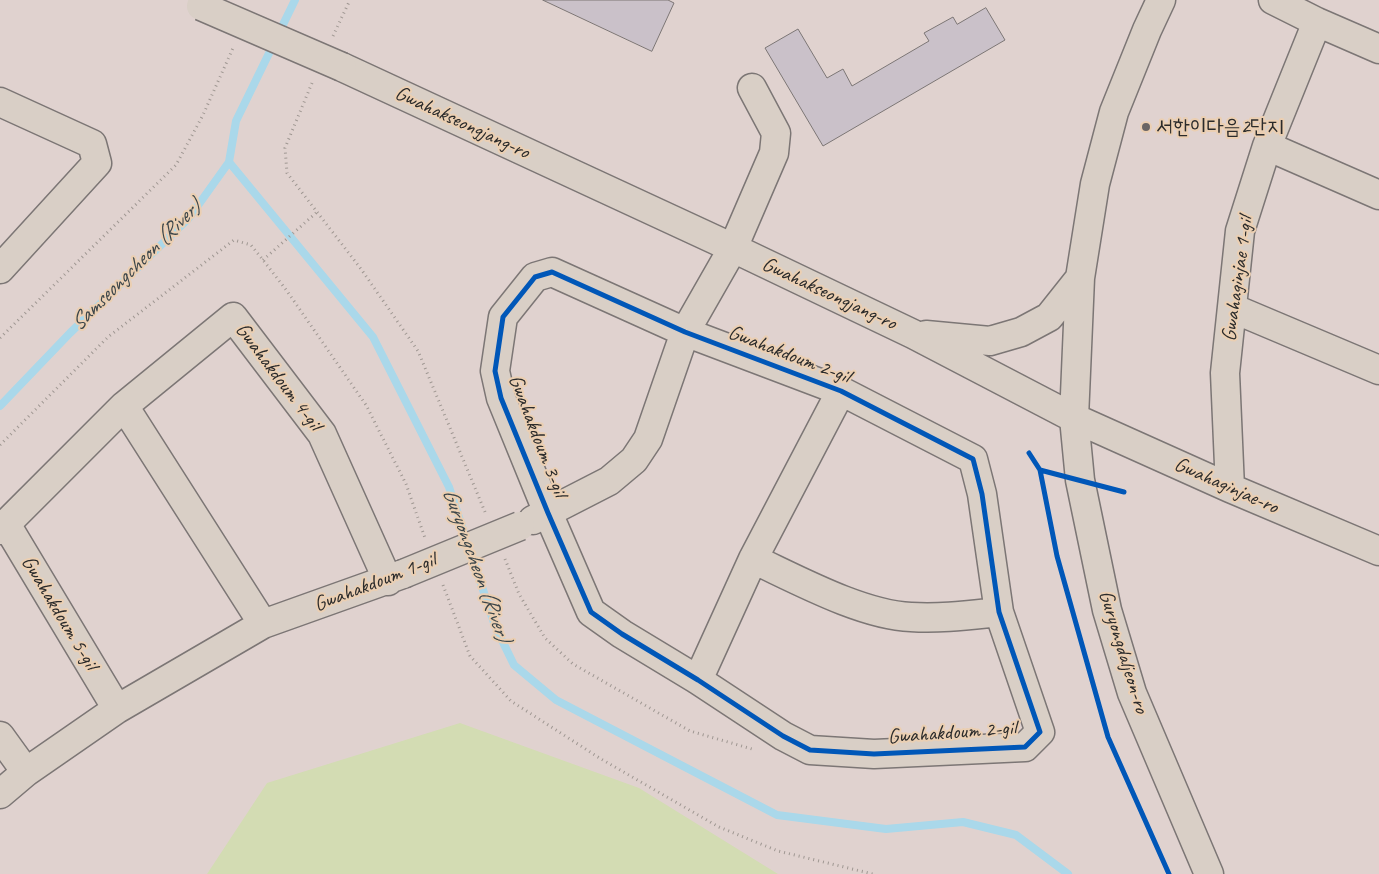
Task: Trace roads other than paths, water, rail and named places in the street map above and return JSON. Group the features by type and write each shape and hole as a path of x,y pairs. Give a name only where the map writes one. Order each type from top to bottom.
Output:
{"street":[{"path":"1074,418 1080,278 1095,184 1114,112 1161,0"},
{"path":"1273,0 1317,22 1379,49"},
{"name":"Gwahakseongjang-ro","path":"194,3 335,56 913,334 1074,418"},
{"name":"Gwahaginjae 1-gil","path":"1230,488 1226,373 1240,231 1267,146 1317,22"},
{"name":"Gwahakdoum 1-gil","path":"0,794 26,772 117,709 263,624 396,578 520,526 609,481 634,460 648,439 685,332 733,248 774,153 776,134 752,88"},
{"path":"0,102 92,144 97,163 0,269"},
{"path":"1267,146 1379,195"},
{"name":"Gwahakdoum 3-gil","path":"548,513 499,389 495,371 503,317 535,277 552,272 685,332"},
{"path":"913,334 990,341 1020,332 1049,316 1080,278"},
{"path":"1232,308 1379,370"},
{"name":"Gwahakdoum 4-gil","path":"124,406 234,317 322,434 396,578"},
{"name":"Gwahakdoum 2-gil","path":"548,513 591,612 622,634 698,680 782,736 810,750 874,754 1025,747 1040,732 999,612 982,494 973,459 840,391 685,332"},
{"path":"698,680 753,560 840,391"},
{"path":"3,527 124,406 263,624"},
{"name":"Gwahaginjae-ro","path":"1074,418 1230,488 1379,551"},
{"name":"Guryongdaljeon-ro","path":"1074,418 1080,480 1107,610 1132,693 1209,874"},
{"name":"Gwahakdoum 5-gil","path":"3,527 117,709"},
{"path":"753,560 844,600 877,611 910,617 999,612"},
{"path":"0,736 26,772"}],"waterway":[{"name":"Samseongcheon (River)","path":"0,406 70,333 189,218 229,162 236,121 295,0"},
{"name":"Guryongcheon (River)","path":"229,162 373,337 449,487 495,626 514,665 556,700 777,815 886,829 963,822 1016,835 1068,874"}],"place":[{"name":"서한이다음2단지","path":"1146,127"}]}
